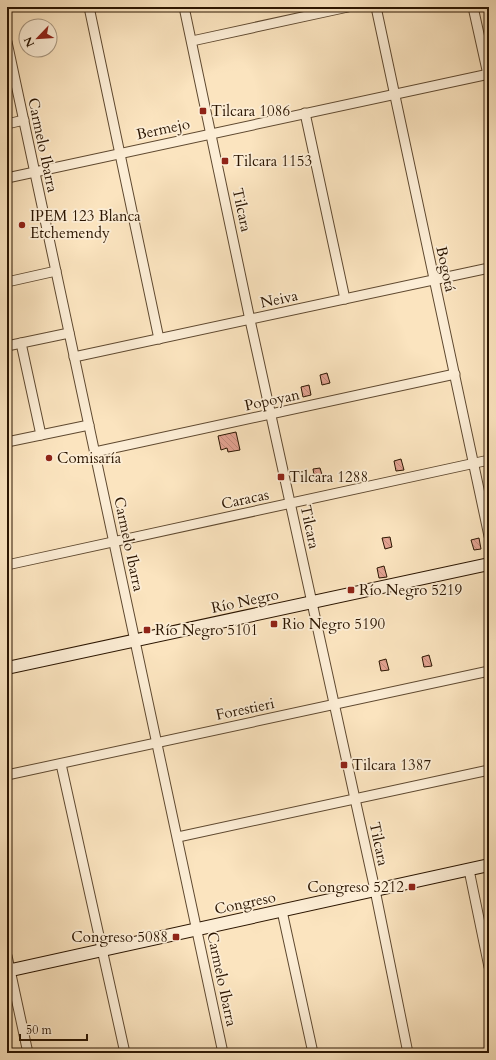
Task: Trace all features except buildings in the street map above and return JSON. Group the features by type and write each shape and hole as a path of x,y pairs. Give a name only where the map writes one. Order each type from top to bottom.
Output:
{"main road":[{"name":"Río Negro","path":"7,668 489,564"},
{"name":"Congreso","path":"9,971 489,865"}],"street":[{"path":"89,7 159,339"},
{"name":"Tilcara","path":"184,7 250,320 375,890 408,1053"},
{"path":"192,41 348,7"},
{"name":"Bogotá","path":"376,7 489,536"},
{"path":"473,7 489,76"},
{"name":"Carmelo Ibarra","path":"7,42 11,76 24,120 224,1053"},
{"name":"Bermejo","path":"7,178 395,94 489,76"},
{"path":"306,113 345,299"},
{"path":"7,124 24,120"},
{"name":"Neiva","path":"74,357 489,268"},
{"path":"7,282 56,271"},
{"path":"7,346 69,333"},
{"path":"21,344 41,435"},
{"name":"Popoyan","path":"95,452 455,374"},
{"path":"7,442 89,425"},
{"name":"Caracas","path":"7,565 489,460"},
{"name":"Forestieri","path":"7,775 489,670"},
{"path":"61,764 125,1053"},
{"path":"178,837 489,770"},
{"path":"469,870 489,968"},
{"path":"282,911 313,1053"},
{"path":"7,956 9,971 28,1053"}],"place":[{"name":"Tilcara 1086","path":"203,111"},
{"name":"Tilcara 1153","path":"225,161"},
{"name":"IPEM 123 Blanca Etchemendy","path":"22,225"},
{"name":"Comisaría","path":"49,458"},
{"name":"Tilcara 1288","path":"281,477"},
{"name":"Río Negro 5219","path":"351,590"},
{"name":"Rio Negro 5190","path":"274,624"},
{"name":"Río Negro 5101","path":"147,630"},
{"name":"Tilcara 1387","path":"344,765"},
{"name":"Congreso 5212","path":"412,887"},
{"name":"Congreso 5088","path":"176,937"}]}
